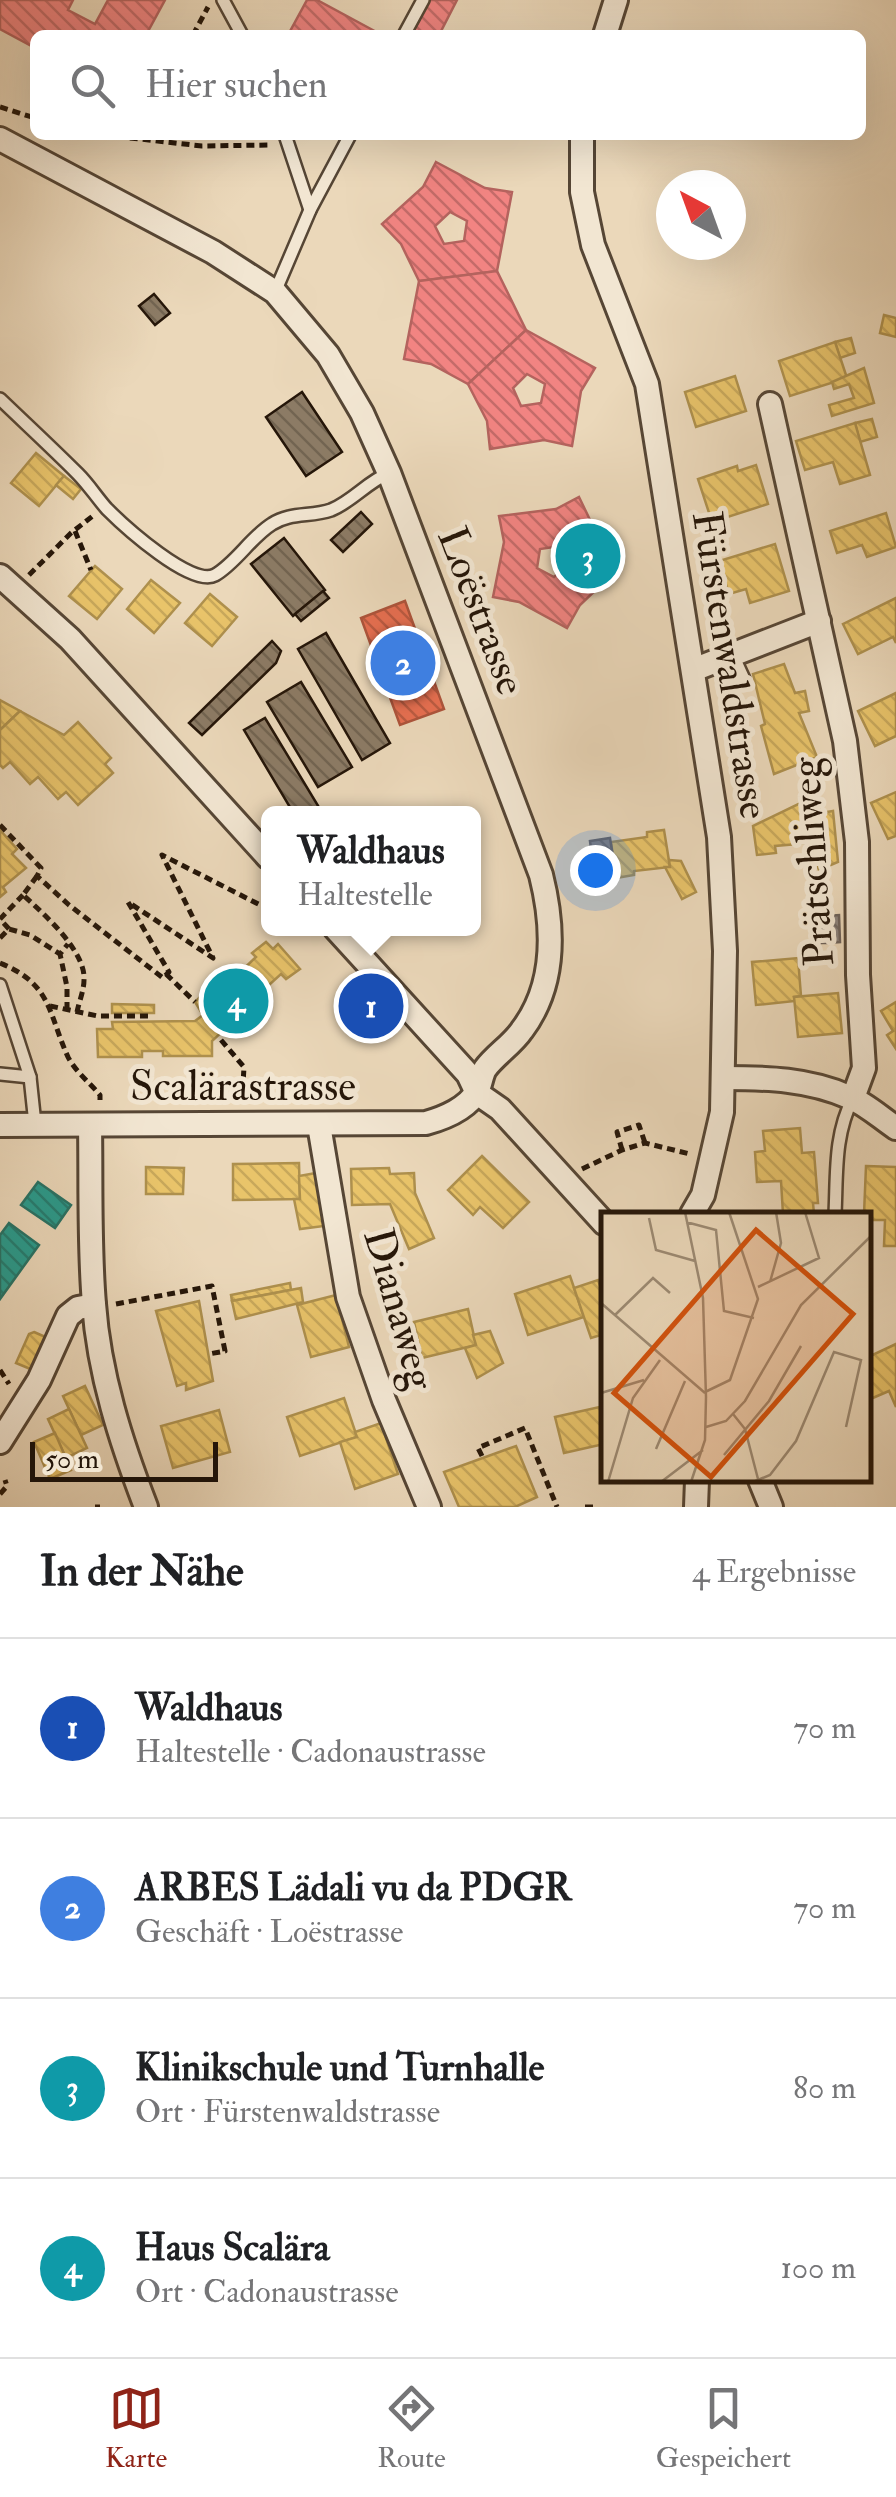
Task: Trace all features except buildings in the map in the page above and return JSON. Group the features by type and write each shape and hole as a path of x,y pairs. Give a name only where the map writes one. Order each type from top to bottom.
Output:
{"street":[{"path":"607,30 616,0"},
{"name":"Loëstrasse","path":"0,139 213,252 275,292 328,355 362,412 389,473 541,875 549,908 550,946 541,998 524,1028 484,1070 477,1093"},
{"name":"Fürstenwaldstrasse","path":"582,140 582,192 592,245 647,384 719,838 725,951 723,1078 717,1143 703,1196 693,1212"},
{"name":"Prätschliweg","path":"770,404 844,741 856,842 864,1068 853,1098"},
{"path":"0,576 70,638 261,848"},
{"path":"693,670 819,620"},
{"path":"342,936 468,1074 477,1093 500,1109 601,1221"},
{"path":"723,1078 798,1081 853,1098 896,1128"},
{"name":"Scalärastrasse","path":"0,1124 426,1124 456,1110 477,1093"},
{"path":"90,1124 104,1375 124,1449 146,1507"},
{"name":"Dianaweg","path":"319,1125 348,1297 371,1366 430,1507"},
{"path":"0,1442 39,1380 68,1316 78,1308 101,1305"},
{"path":"696,1507 697,1482"},
{"path":"761,1482 771,1507"}],"lane":[{"path":"223,0 239,30"},
{"path":"407,30 423,0"},
{"path":"287,140 310,210"},
{"path":"275,292 310,210 347,140"},
{"path":"0,399 82,477 105,507 172,561 202,579 215,575 284,516 334,509 356,496 372,480 389,473"},
{"path":"733,655 744,679"},
{"path":"0,986 30,1077 35,1124"},
{"path":"0,1074 30,1077"},
{"path":"835,1212 839,1136 853,1098"}],"path":[{"path":"195,30 212,0"},
{"path":"0,107 30,116"},
{"path":"152,140 251,147 282,140"},
{"path":"42,587 29,575 105,507"},
{"path":"75,530 92,570"},
{"path":"0,825 41,868 0,919 10,929 30,935 60,954 67,1010"},
{"path":"37,876 163,978 168,972 128,902 213,958 162,855 261,904"},
{"path":"23,895 53,922 85,976 77,1012"},
{"path":"0,938 10,929"},
{"path":"60,954 68,944"},
{"path":"0,964 26,974 50,1006 70,1061 100,1095 100,1100"},
{"path":"166,974 195,1002"},
{"path":"50,1006 98,1016 152,1016"},
{"path":"220,1040 244,1067 242,1101"},
{"path":"622,1150 617,1132 639,1125 644,1143"},
{"path":"580,1170 644,1143 693,1154"},
{"path":"101,1305 212,1286 225,1352 209,1354"},
{"path":"482,1456 478,1448 525,1428 558,1507"},
{"path":"0,1494 8,1486 4,1480"},
{"path":"585,1507 594,1507"}],"place":[{"name":"Klinikschule und Turnhalle","path":"588,556"},
{"name":"ARBES Lädali vu da PDGR","path":"403,663"},
{"name":"Haus Scalära","path":"236,1001"},
{"name":"Waldhaus","path":"371,1006"}]}
